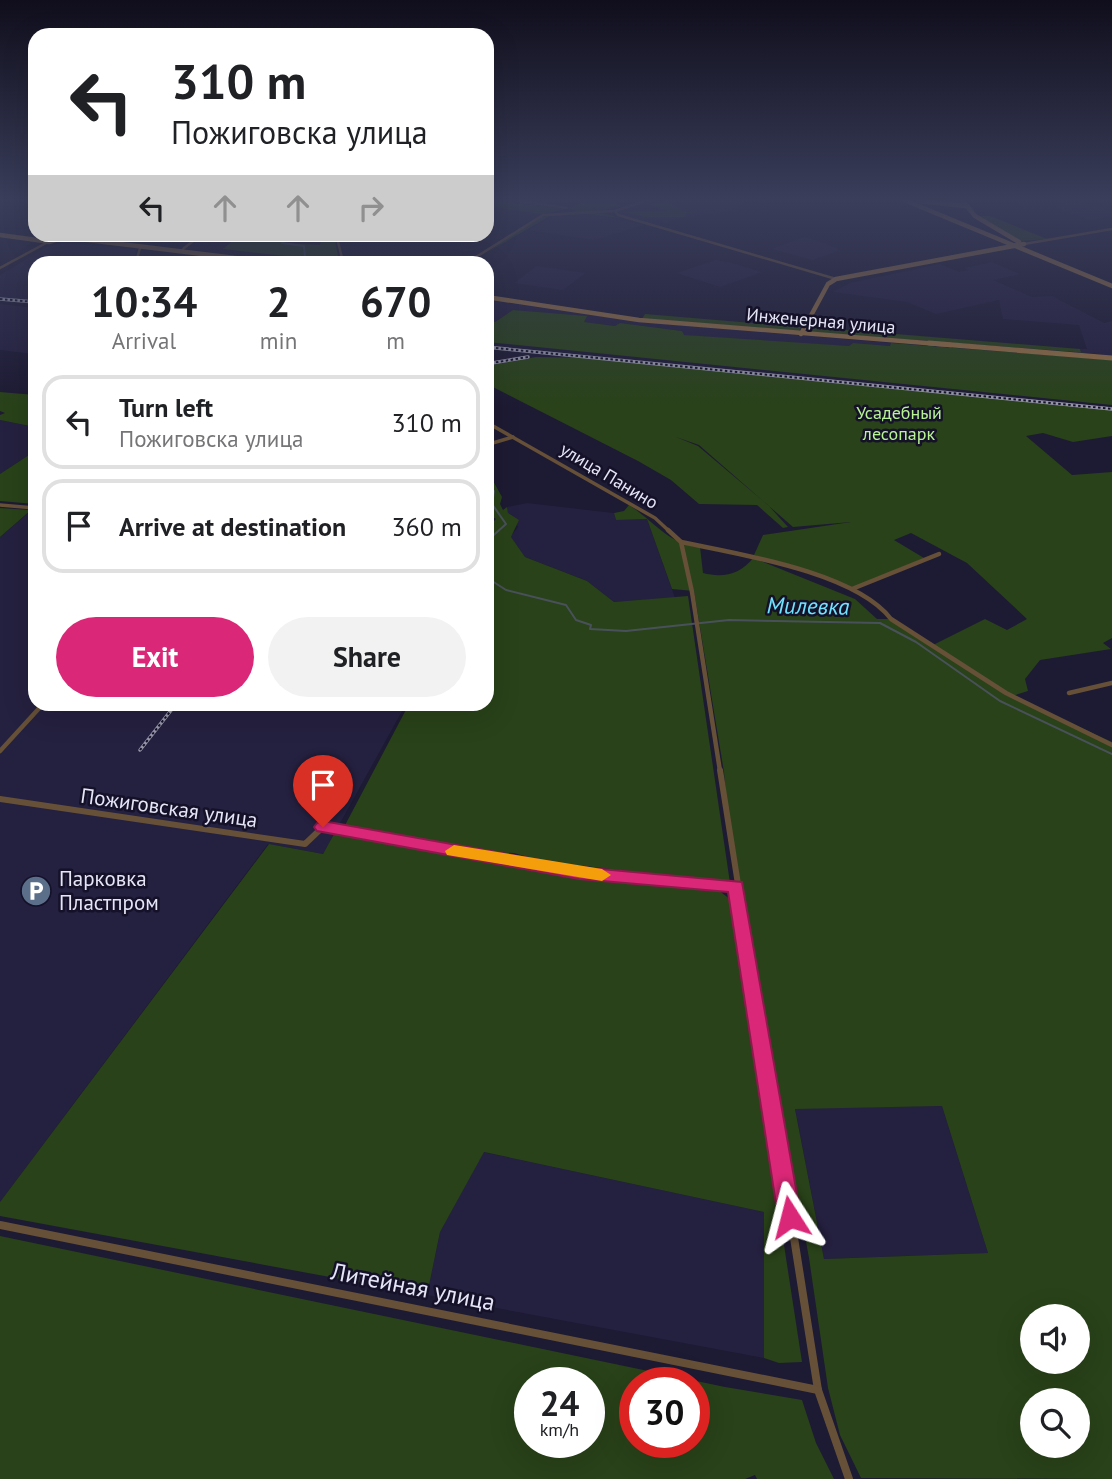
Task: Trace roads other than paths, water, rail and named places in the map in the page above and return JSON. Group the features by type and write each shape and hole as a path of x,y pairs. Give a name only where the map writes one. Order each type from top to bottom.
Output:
{"main road":[{"path":"801,334 828,284 836,279 888,269"},
{"path":"1071,269 1112,286"},
{"path":"1085,269 1112,280"},
{"name":"Инженерная улица","path":"494,298 639,320 1112,358"}],"street":[{"path":"801,269 836,279"},
{"name":"улица Панино","path":"494,426 647,513 681,542"},
{"path":"494,443 513,437"},
{"path":"0,505 28,507"},
{"path":"849,1479 817,1390 681,542 748,555 852,589 881,606 891,619 917,633 1006,693 1112,745"},
{"path":"852,589 939,554"},
{"path":"1069,693 1092,690 1112,682"},
{"path":"0,751 37,711"},
{"name":"Пожиговская улица","path":"0,799 305,844 325,825 579,873 736,887"},
{"name":"Литейная улица","path":"0,1225 817,1390"}],"waterway":[{"name":"Милевка","path":"494,507 506,524 494,535"},
{"name":"Милевка","path":"494,582 506,590 566,605 576,620 591,625 590,629 626,631 729,620 880,623 916,642 1000,701 1112,754"}],"railway":[{"path":"0,299 28,301"},
{"path":"494,348 1112,409"},
{"path":"494,363 528,357"},
{"path":"140,750 171,711"}],"place":[{"name":"Парковка Пластпром","path":"36,891"}],"park label":[{"name":"Усадебный лесопарк","path":"899,423"}]}
